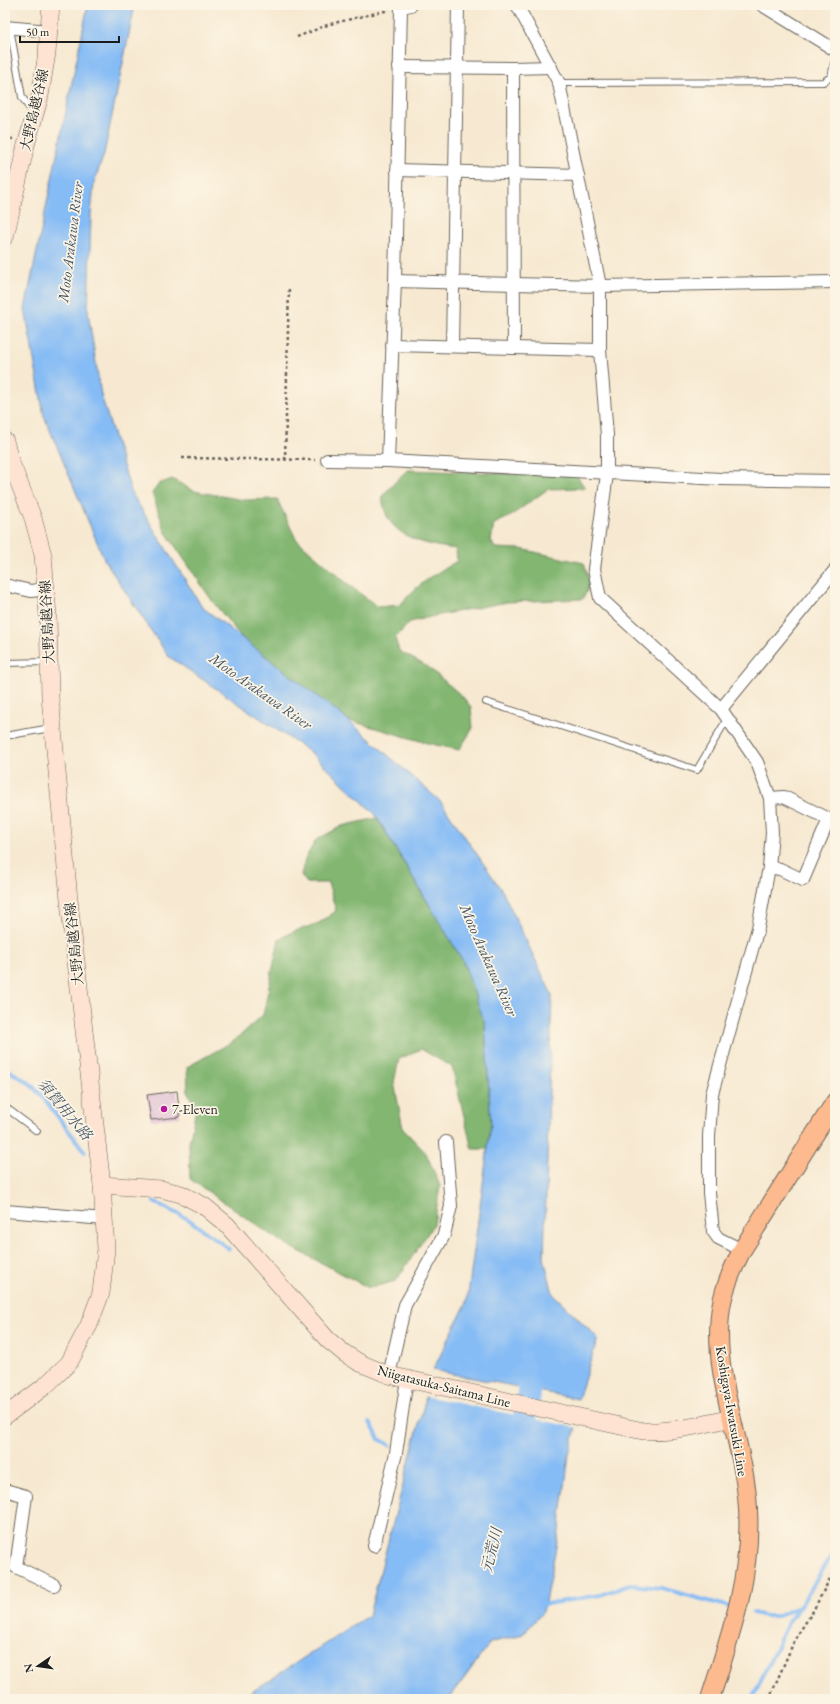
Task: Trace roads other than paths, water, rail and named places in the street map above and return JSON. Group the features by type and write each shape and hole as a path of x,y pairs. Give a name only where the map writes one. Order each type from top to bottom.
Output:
{"main road":[{"name":"大野島越谷線","path":"5,237 34,115 40,96 51,5"},
{"name":"大野島越谷線","path":"5,441 10,460 32,518 43,555 53,728 70,910 102,1185 106,1249 101,1293 89,1325 69,1363 45,1386 5,1416"},
{"name":"Koshigaya-Iwatsuki Line","path":"710,1699 737,1612 745,1577 748,1544 748,1510 746,1488 721,1364 718,1338 720,1314 732,1271 742,1250 829,1122 835,1102"},
{"name":"Niigatasuka-Saitama Line","path":"102,1185 161,1189 181,1194 204,1206 227,1225 328,1340 360,1363 389,1375 643,1431 662,1432 732,1418"}],"street":[{"path":"452,346 458,5"},
{"path":"518,5 559,83 600,286 600,350 607,435 607,474 594,570 600,598 724,714 757,762 770,798 772,833 769,867 758,928 712,1094 710,1122 708,1193 713,1231 718,1238 742,1250"},
{"path":"762,5 835,50"},
{"path":"388,461 395,281 399,67 406,6"},
{"path":"8,27 49,31"},
{"path":"399,67 551,67"},
{"path":"513,68 514,348"},
{"path":"397,170 578,175"},
{"path":"395,281 600,286 835,282"},
{"path":"392,345 600,350"},
{"path":"327,460 388,461 721,479 835,481"},
{"path":"724,714 835,570"},
{"path":"5,585 31,591 46,590"},
{"path":"769,867 780,869 802,880 832,821 784,797 770,798"},
{"path":"389,1375 405,1305 444,1235 451,1206 446,1142"},
{"path":"5,1211 105,1219"},
{"path":"374,1546 396,1453 411,1380"},
{"path":"5,1490 26,1496 16,1567 54,1585"}],"lane":[{"path":"8,27 22,97 34,115"},
{"path":"559,83 823,82 831,77 835,59"},
{"path":"5,663 49,661"},
{"path":"486,702 697,770 724,714"},
{"path":"5,736 53,728"},
{"path":"5,1107 37,1131"}],"water":[{"name":"Moto Arakawa River","path":"88,5 135,5 104,154 94,183 91,214 88,312 101,395 132,494 202,607 348,720 441,802 503,892 552,995 544,1258 553,1294 598,1338 578,1399 433,1370 467,1302 491,1124 485,1024 463,961 375,814 310,752 168,656 105,561 44,416 25,309"},
{"path":"427,1393 577,1423 569,1455 559,1532 543,1612 523,1634 490,1643 449,1699 241,1699 369,1615"}],"waterway":[{"name":"須賀用水路","path":"5,1068 29,1083 42,1096 85,1152"},
{"name":"須賀用水路","path":"154,1202 188,1219 229,1249"},
{"name":"元荒川","path":"522,1428 527,1410 533,1358"},
{"name":"須賀用水路","path":"370,1422 379,1439 390,1445"},
{"path":"753,1613 765,1616 778,1616 801,1605 835,1550"},
{"path":"541,1605 600,1595 630,1585 661,1588 730,1607"},
{"path":"752,1699 789,1621 800,1605"}],"place":[{"name":"7-Eleven","path":"164,1109"}]}
